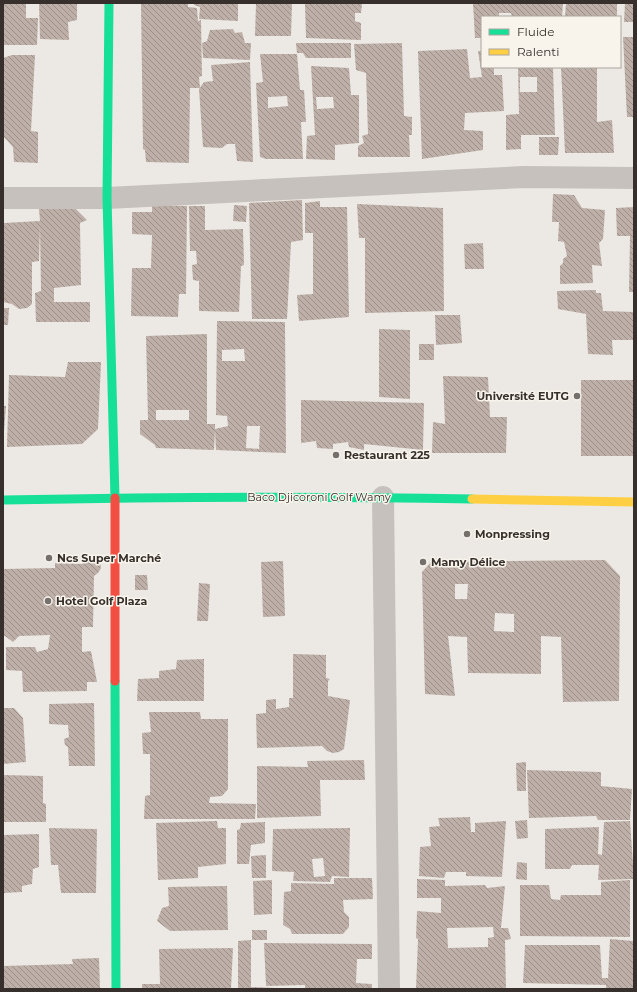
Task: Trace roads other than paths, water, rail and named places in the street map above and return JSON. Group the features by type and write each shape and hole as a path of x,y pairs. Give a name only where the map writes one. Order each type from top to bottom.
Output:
{"street":[{"path":"109,3 108,198 115,498 116,989"},
{"path":"3,198 108,198 524,177 634,178"},
{"path":"383,497 389,989"},
{"name":"Baco Djicoroni Golf Wamy","path":"3,500 383,497 634,502"}],"place":[{"name":"Université EUTG","path":"577,396"},
{"name":"Restaurant 225","path":"336,455"},
{"name":"Monpressing","path":"467,534"},
{"name":"Ncs Super Marché","path":"49,558"},
{"name":"Mamy Délice","path":"423,562"},
{"name":"Hotel Golf Plaza","path":"48,601"}]}
